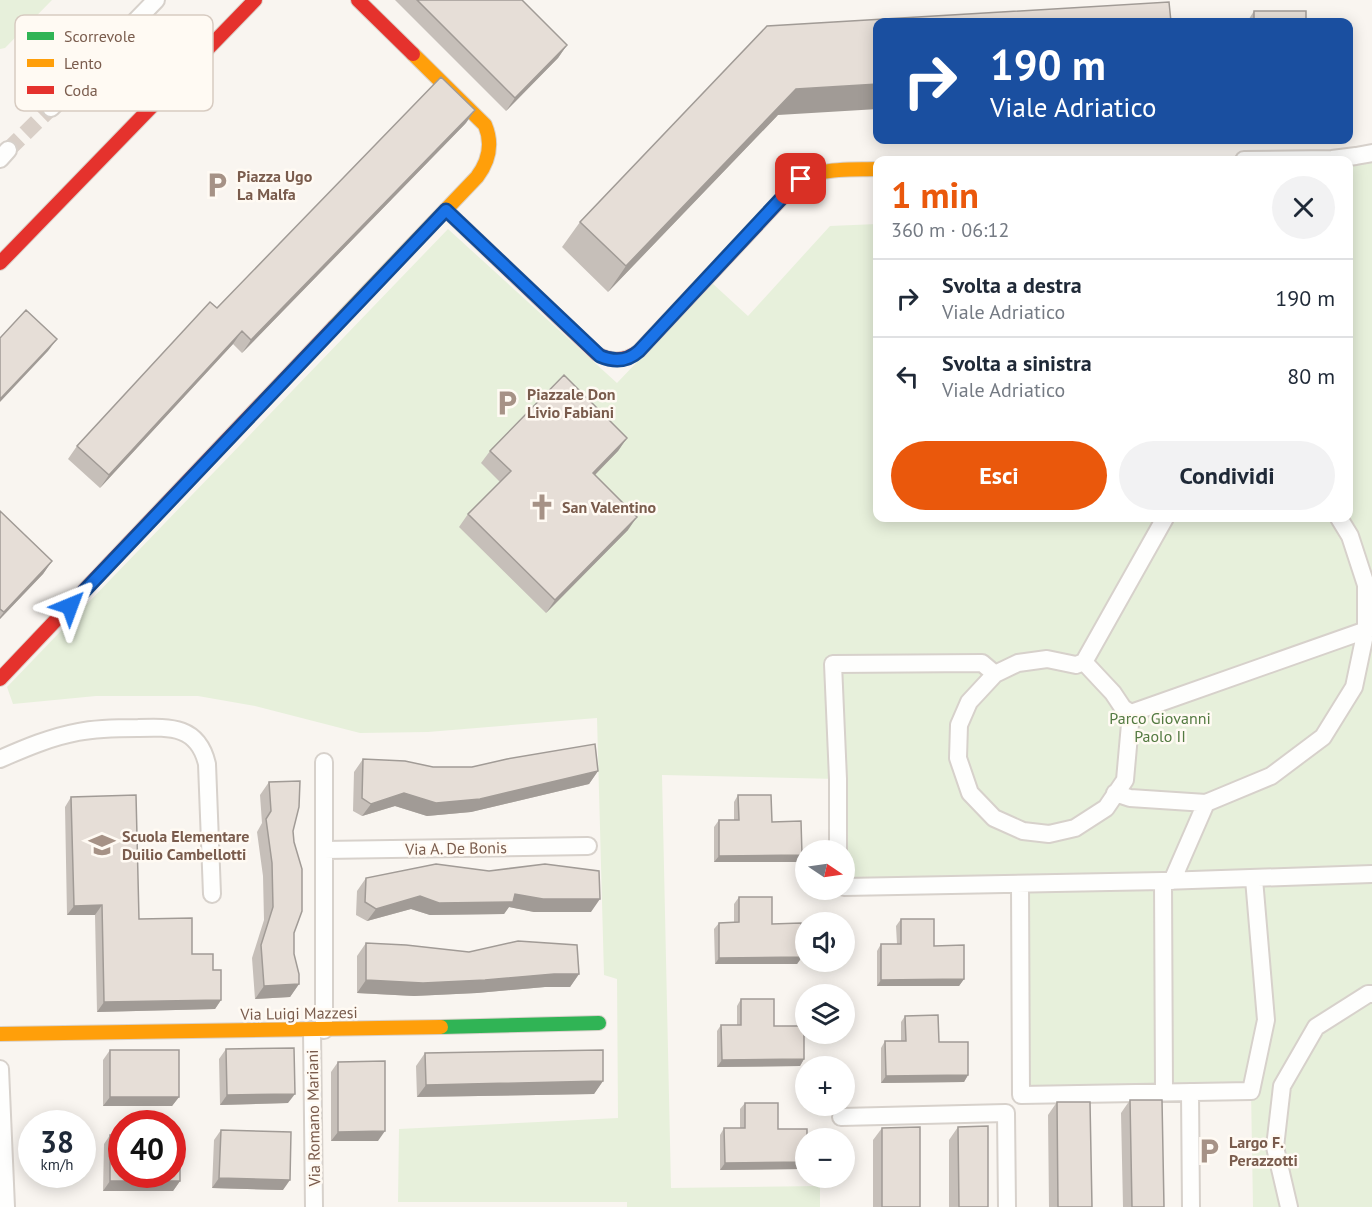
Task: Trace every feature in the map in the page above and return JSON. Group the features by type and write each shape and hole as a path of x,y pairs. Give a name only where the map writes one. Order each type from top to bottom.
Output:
{"street":[{"path":"141,15 156,0"},
{"path":"213,43 255,0"},
{"path":"0,680 446,210 485,166 490,147 485,125 358,0"},
{"path":"0,263 147,111"},
{"path":"1353,156 1372,153"},
{"path":"446,210 600,356 611,360 622,360 639,351 795,184 808,176 824,171 873,169"},
{"path":"1131,713 1125,780 1106,808 1075,828 1049,834 1023,831 994,818 970,793 958,758 959,725 969,702 995,674 1018,663 1047,659 1076,664 1084,662 1163,522"},
{"path":"1115,794 1130,798 1206,803 1271,776 1323,737 1354,687 1369,629 1366,585 1350,536 1341,522"},
{"path":"1131,713 1369,629"},
{"path":"1084,662 1113,693 1123,708 1131,713"},
{"path":"838,840 834,664 982,663 995,674"},
{"path":"0,759 58,736 95,729 170,727 194,738 205,754 207,764 212,894"},
{"path":"318,1030 324,850 324,762"},
{"path":"1164,1092 1167,881 1206,803"},
{"name":"Via A. De Bonis","path":"324,850 588,846"},
{"path":"855,887 1254,879 1372,874"},
{"path":"1020,884 1021,1095 1251,1091 1266,1020 1254,879"},
{"path":"1289,1207 1275,1147 1282,1086 1316,1028 1368,994 1372,994"},
{"name":"Via Luigi Mazzesi","path":"0,1034 318,1030 599,1023"},
{"name":"Via Romano Mariani","path":"314,1207 318,1030"},
{"path":"0,1069 6,1207"},
{"path":"1190,1092 1191,1207"},
{"path":"841,1117 1006,1113 1007,1207"}],"green space":[{"path":"0,0 52,0 37,15 15,15 15,38 5,48 0,49"},
{"name":"Parco Giovanni Paolo II","path":"1372,160 1372,1207 1253,1207 1251,1091 1021,1095 1020,884 855,887 855,840 843,840 837,779 662,775 671,1188 820,1188 820,1207 627,1207 627,1202 398,1202 399,1129 618,1118 617,979 604,975 597,718 428,732 360,733 255,706 198,696 96,696 13,704 7,687 448,229 617,383 712,283 748,316 830,226 873,224 873,522 1353,522 1353,161"}],"building":[{"path":"417,0 522,0 567,45 515,98"},
{"path":"1169,2 1171,18 901,18"},
{"path":"1254,11 1306,11 1306,18 1254,18"},
{"path":"873,20 873,84 796,89 626,266 580,222 767,26"},
{"path":"441,77 475,110 251,340 242,331 109,475 77,446 210,302 217,308"},
{"path":"26,310 57,339 0,399 0,338"},
{"name":"San Valentino","path":"564,375 627,438 593,473 637,517 555,600 468,514 511,471 490,451"},
{"path":"0,511 52,561 4,612 0,609"},
{"path":"595,744 598,771 480,799 436,803 404,793 371,804 362,798 363,759 405,761 433,767 472,767"},
{"path":"300,781 299,807 293,831 302,869 302,911 294,933 294,954 299,984 264,986 261,945 273,907 272,863 266,819 271,811 269,782"},
{"path":"136,795 139,919 192,918 192,954 213,954 213,970 221,970 221,1000 104,1002 102,905 74,906 71,797"},
{"path":"738,795 771,795 772,822 801,821 802,840 795,840 795,855 719,856 719,820 739,820"},
{"path":"436,864 489,871 545,864 599,871 600,899 543,899 515,894 513,902 439,903 420,896 376,909 365,902 366,878"},
{"path":"739,897 772,897 772,924 795,923 795,957 719,958 719,923 739,922"},
{"path":"901,919 934,919 934,946 964,945 964,979 881,980 881,944 901,944"},
{"path":"518,941 577,945 579,974 423,983 366,980 366,943 469,952"},
{"path":"741,999 774,999 774,1026 795,1026 795,1044 804,1044 804,1056 795,1056 795,1059 722,1060 721,1025 741,1025"},
{"path":"938,1015 939,1042 968,1042 968,1075 886,1076 885,1041 906,1041 905,1016"},
{"path":"294,1048 295,1094 227,1095 226,1049"},
{"path":"110,1050 179,1050 179,1097 110,1097"},
{"path":"603,1050 603,1081 426,1085 425,1053"},
{"path":"385,1061 385,1131 338,1132 338,1062"},
{"path":"1130,1100 1162,1100 1164,1207 1132,1207"},
{"path":"1057,1102 1090,1102 1092,1207 1058,1207"},
{"path":"745,1103 778,1103 778,1129 795,1129 795,1162 725,1163 724,1128 745,1128"},
{"path":"988,1126 988,1207 959,1207 958,1127"},
{"path":"920,1127 920,1207 882,1207 882,1128"},
{"path":"221,1130 291,1132 290,1180 219,1178"}],"tunnel":[{"path":"8,150 48,111"}],"traffic: fast":[{"path":"441,1027 599,1023"}],"traffic: slow":[{"path":"334,327 477,177 487,159 489,139 485,125 413,54"},
{"path":"786,194 806,178 817,174 828,171 873,169"},
{"path":"0,1034 441,1027"}],"traffic: jam":[{"path":"213,43 255,0"},
{"path":"358,0 413,54"},
{"path":"0,263 147,111"},
{"path":"446,210 597,354 619,359 629,357 639,351 786,194"},
{"path":"0,679 334,327"}],"place":[{"name":"Piazza Ugo La Malfa","path":"217,185"},
{"name":"Piazzale Don Livio Fabiani","path":"507,403"},
{"name":"San Valentino","path":"542,507"},
{"name":"Scuola Elementare Duilio Cambellotti","path":"102,845"},
{"name":"Largo F. Perazzotti","path":"1209,1151"}],"route":[{"path":"70,606 446,210 600,356 617,361 630,358 639,351 801,179"}]}
